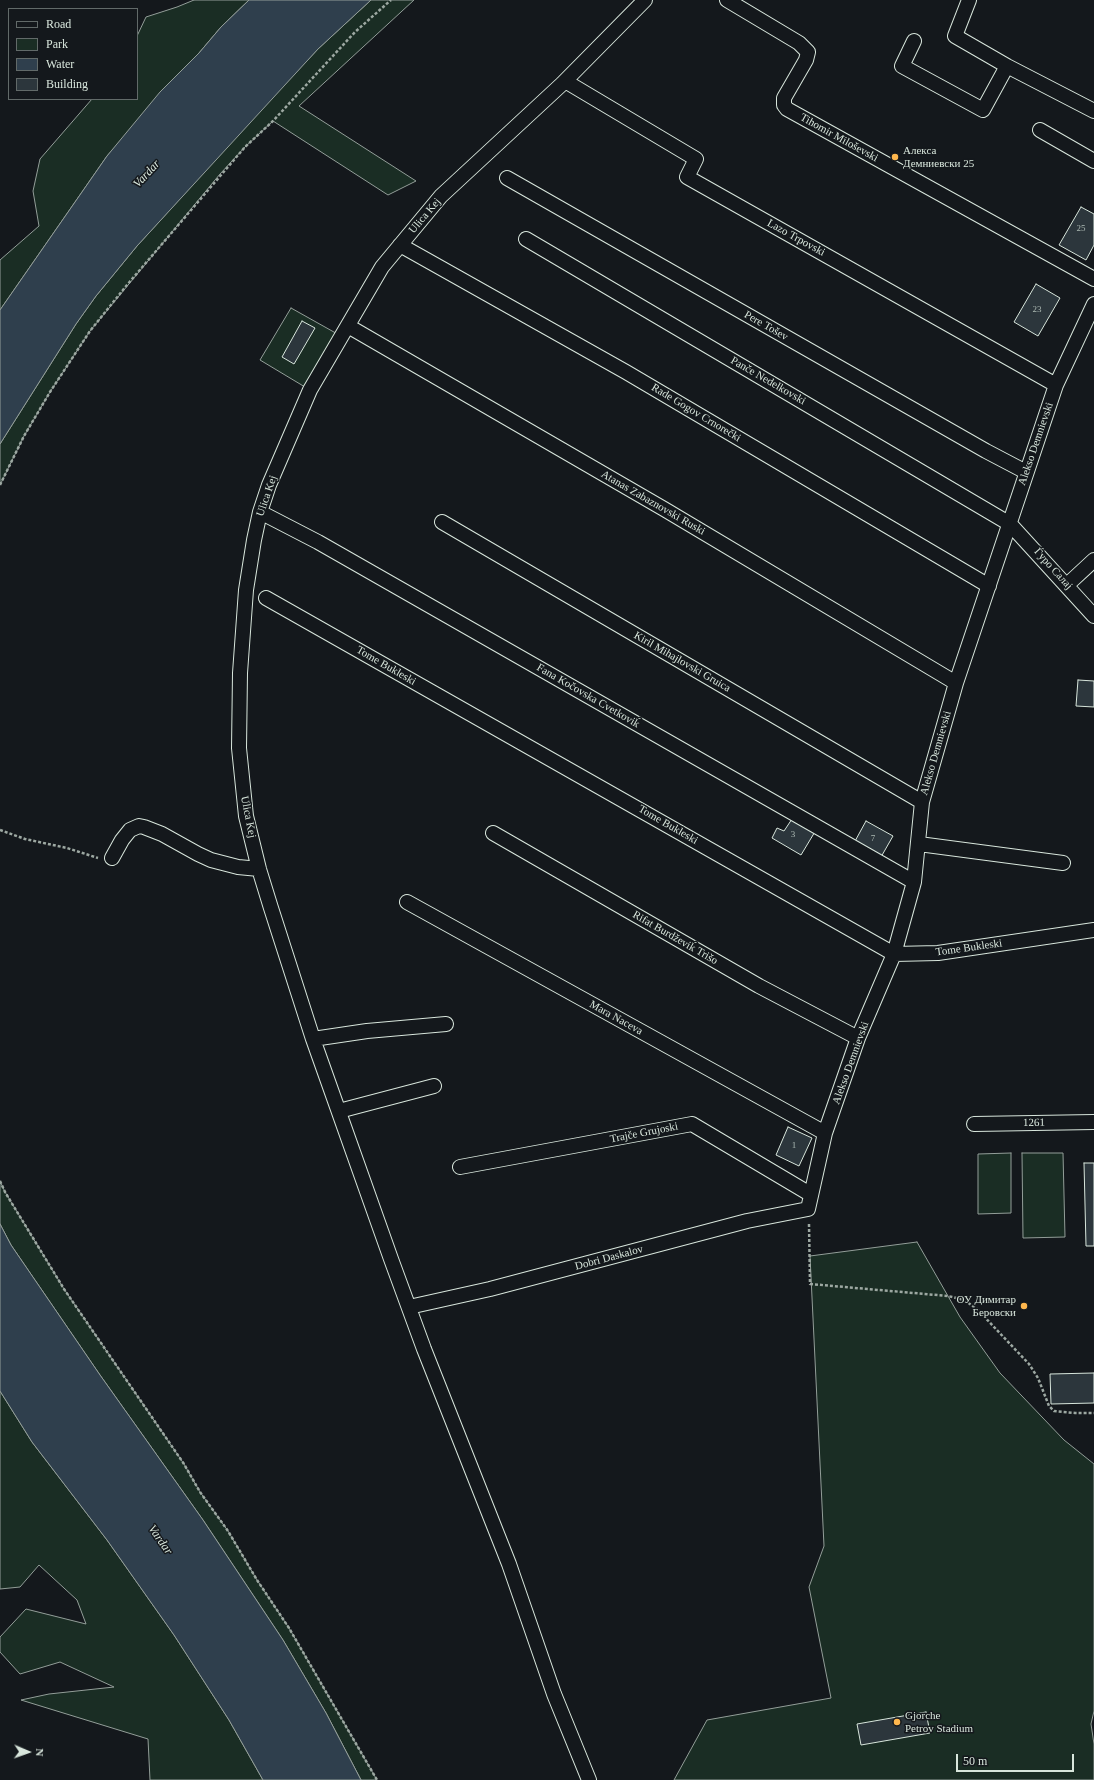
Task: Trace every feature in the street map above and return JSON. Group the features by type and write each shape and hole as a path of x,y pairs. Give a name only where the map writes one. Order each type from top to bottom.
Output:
{"street":[{"name":"Ulica Kej","path":"590,1780 554,1694 509,1564 424,1349 383,1238 313,1039 259,870 246,816 239,748 242,634 254,540 260,512 292,429 310,390 382,267 441,196 565,81 645,0"},
{"name":"Tihomir Miloševski","path":"727,0 807,49 808,54 806,60 784,98 784,105 787,109 1094,279"},
{"path":"969,0 955,36 1007,66 1094,111"},
{"path":"914,41 902,66 982,110 1007,66"},
{"name":"Lazo Trpovski","path":"565,81 696,160 687,177 1056,385"},
{"path":"1040,130 1094,161"},
{"name":"Pere Tošev","path":"508,178 979,447 1026,472"},
{"name":"Panče Nedelkovski","path":"526,239 1010,524"},
{"name":"Rade Gogov Crnorečki","path":"400,245 626,372 989,586"},
{"name":"Alekso Demnievski","path":"808,1209 810,1194 825,1134 858,1038 894,954 914,882 922,802 956,683 1056,385 1094,304"},
{"name":"Atanas Zabaznovski Ruski","path":"348,326 664,509 956,683"},
{"name":"Fana Kočovska Cvetkoviḱ","path":"260,512 325,546 914,882"},
{"name":"Kiril Mihajlovski Gruica","path":"442,522 922,802"},
{"name":"Ѓуро Салај","path":"1010,524 1094,616"},
{"path":"1067,585 1094,560"},
{"name":"Tome Bukleski","path":"266,598 894,954 938,953 1094,930"},
{"path":"107,859 130,830 144,827 162,834 193,852 211,860 238,867 259,870"},
{"name":"Rifat Burdževiḱ Trišo","path":"493,833 759,986 858,1038"},
{"path":"918,844 1063,863"},
{"name":"Mara Naceva","path":"407,902 825,1134"},
{"path":"313,1039 367,1031 446,1024"},
{"path":"339,1111 434,1086"},
{"name":"1261","path":"974,1124 1094,1122"},
{"name":"Trajče Grujoski","path":"460,1167 692,1124 810,1194"},
{"name":"Dobri Daskalov","path":"409,1307 498,1287 747,1221 808,1209"}],"path":[{"path":"0,485 24,436 50,392 90,331 127,285 245,147 273,121 355,32 391,0"},
{"path":"0,830 25,839 67,848 107,859"},
{"path":"0,1181 5,1192 64,1289 184,1464 200,1492 228,1531 288,1628 377,1780"},
{"path":"808,1209 810,1284 948,1296 964,1300 977,1309 1029,1364 1038,1378 1049,1406 1054,1410 1075,1413 1094,1413"}],"green space":[{"path":"194,0 249,0 221,27 107,156 0,310 0,260 39,226 33,191 40,159 91,100 138,100 138,34 146,17"},
{"path":"371,0 414,0 299,106 416,181 388,195 273,121 245,147 220,174 90,331 50,392 24,436 0,485 0,444 76,324 96,296 137,246 268,102 318,49"},
{"path":"291,308 341,336 310,390 260,360"},
{"path":"1011,1153 1011,1213 978,1214 978,1154"},
{"path":"1022,1153 1063,1153 1065,1237 1023,1238"},
{"path":"0,1181 5,1192 64,1289 184,1464 200,1492 228,1531 257,1580 289,1628 377,1780 361,1780 326,1713 283,1640 203,1520 100,1375 11,1245 0,1224"},
{"path":"917,1242 960,1317 1000,1373 1064,1440 1094,1464 1094,1711 1091,1724 1094,1744 1094,1780 674,1780 707,1720 831,1698 809,1587 824,1546 810,1256"},
{"path":"0,1391 32,1442 107,1540 174,1635 229,1720 263,1780 150,1780 148,1739 21,1700 49,1694 114,1687 60,1662 20,1674 0,1652 0,1637 26,1609 86,1624 77,1600 39,1565 20,1587 0,1589"}],"water":[{"name":"Vardar","path":"249,0 371,0 318,49 137,246 96,296 76,324 0,444 0,310 107,156 160,92 199,53 221,27"},
{"name":"Vardar","path":"0,1224 11,1245 100,1375 203,1520 283,1640 326,1713 361,1780 263,1780 229,1720 174,1635 107,1540 32,1442 0,1391"}],"building":[{"path":"1081,207 1094,214 1094,245 1086,260 1059,245"},
{"path":"1036,284 1060,298 1038,336 1014,322"},
{"path":"302,321 315,328 294,364 282,357"},
{"path":"1078,680 1094,681 1094,707 1076,706"},
{"path":"792,819 816,830 801,855 772,838 777,828 784,831"},
{"path":"866,821 893,836 881,857 854,843"},
{"path":"788,1127 812,1138 799,1166 776,1155"},
{"path":"1084,1163 1094,1163 1094,1246 1086,1246"},
{"path":"1094,1373 1094,1403 1051,1404 1050,1374"},
{"path":"926,1712 930,1733 861,1745 857,1724"}],"place":[{"name":"Алекса Демниевски 25","path":"895,157"},
{"name":"ОУ Димитар Беровски","path":"1024,1306"},
{"name":"Gjorche Petrov Stadium","path":"897,1722"}]}
